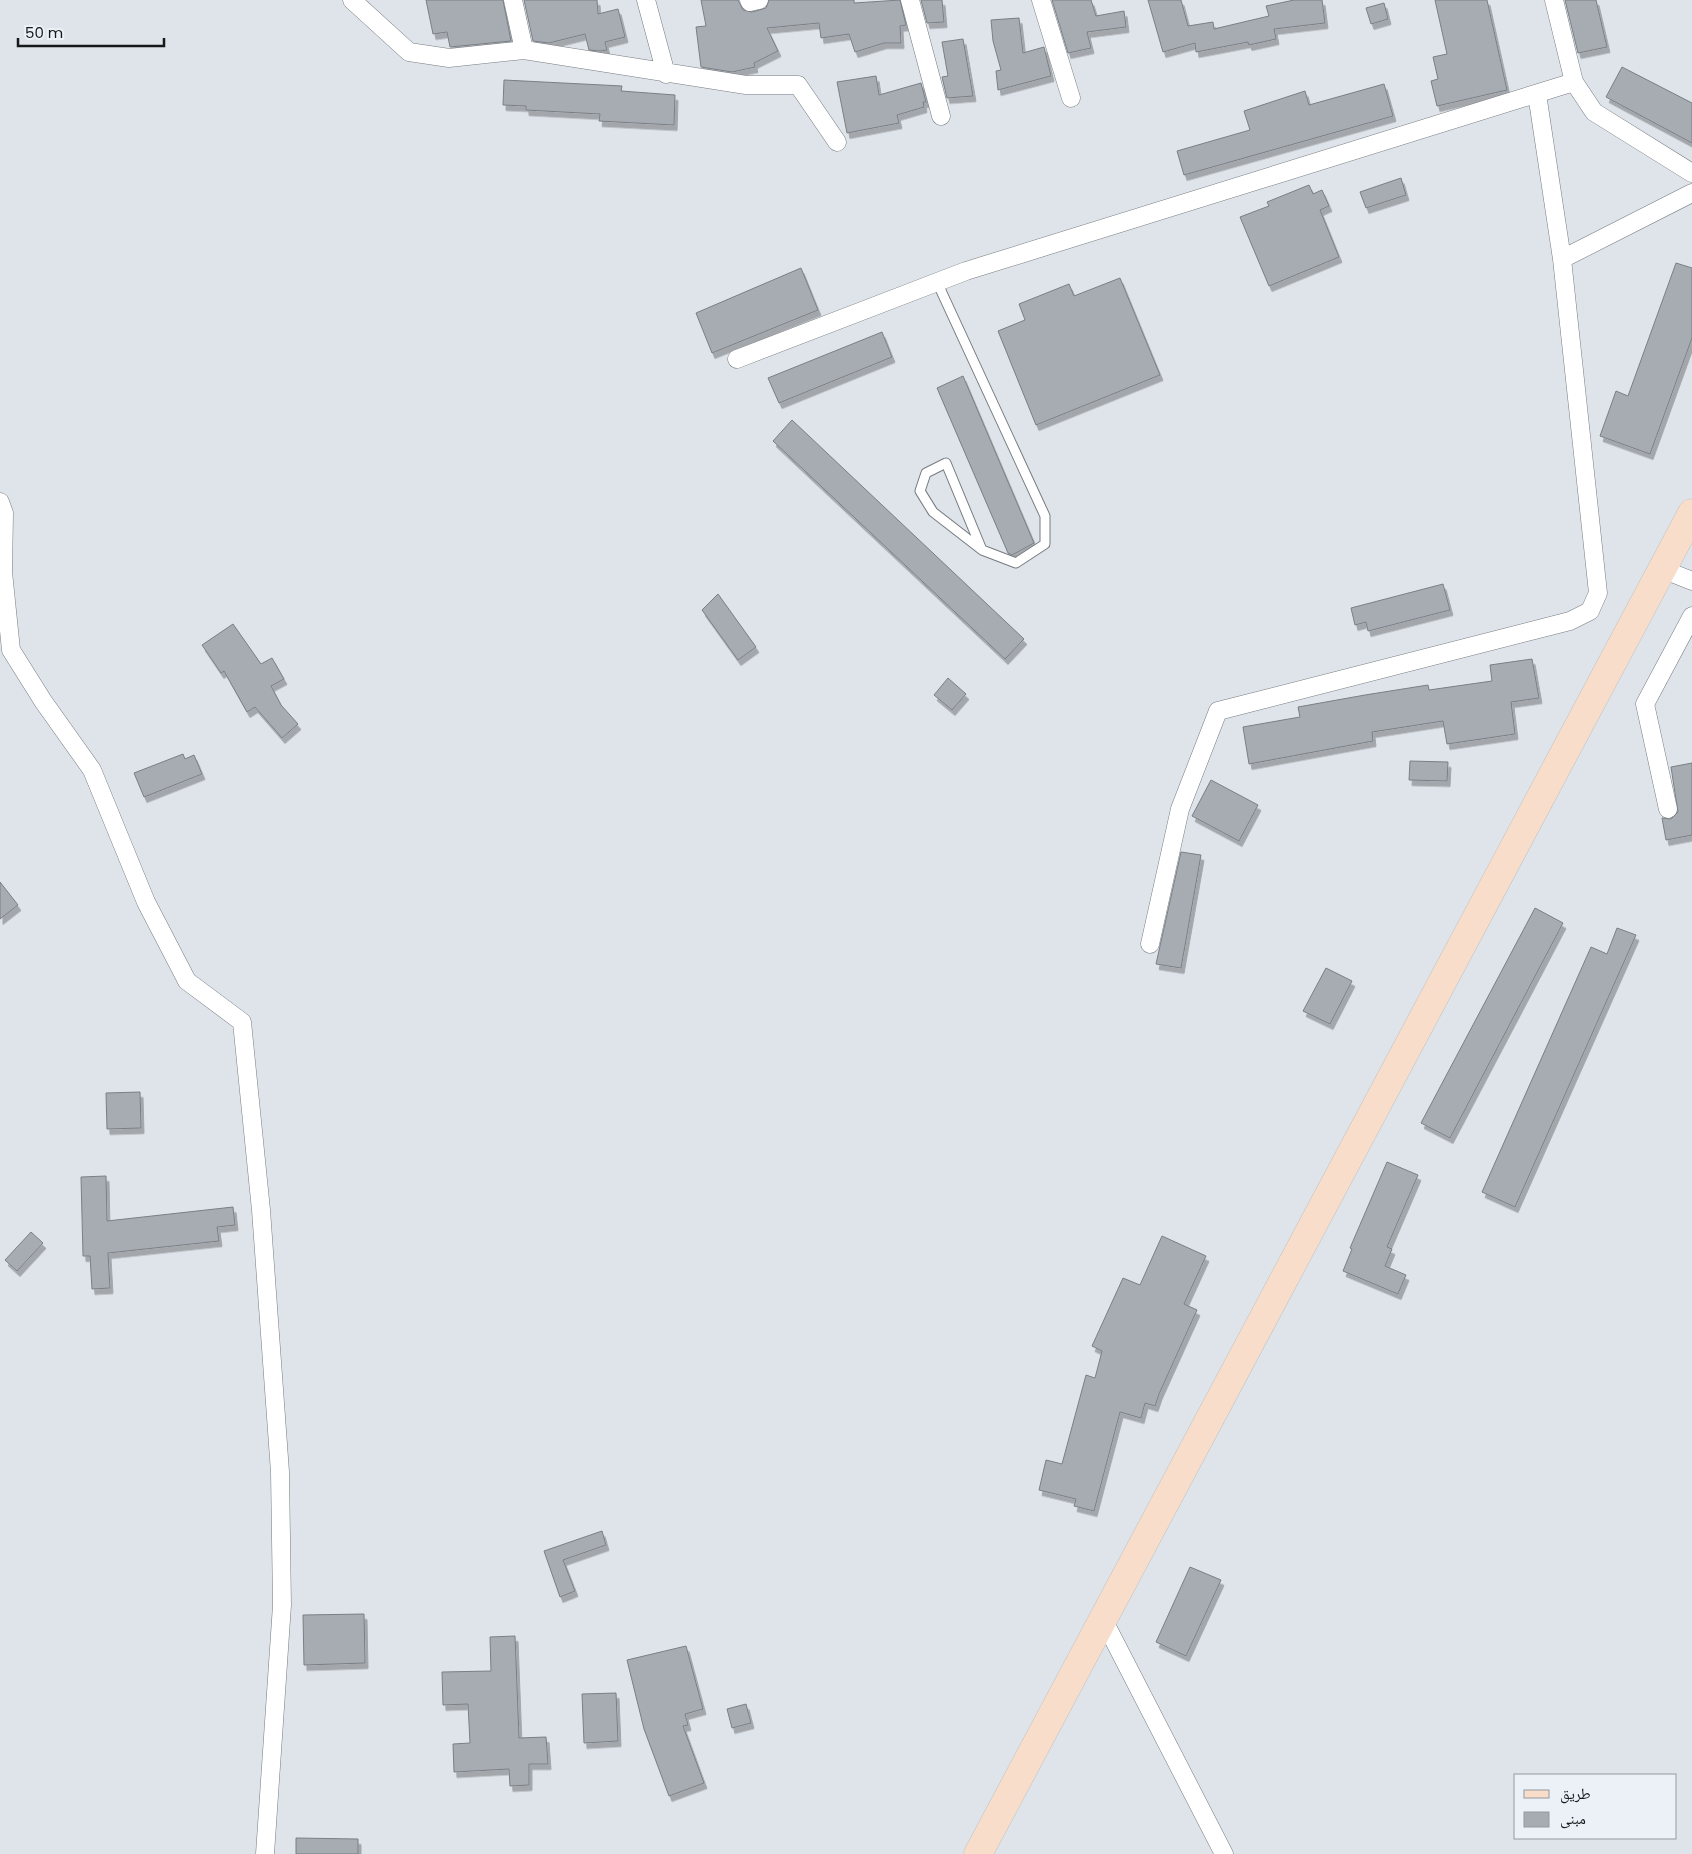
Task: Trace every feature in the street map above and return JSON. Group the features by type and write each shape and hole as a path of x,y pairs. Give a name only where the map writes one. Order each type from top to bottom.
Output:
{"main road":[{"path":"978,1854 1692,513"}],"street":[{"path":"352,0 409,52 449,58 524,50 666,74 746,85 798,85 837,142"},
{"path":"513,0 524,50"},
{"path":"646,0 666,74"},
{"path":"750,0 750,2 759,0"},
{"path":"910,0 940,116"},
{"path":"1041,0 1071,98"},
{"path":"1554,0 1574,82 1594,112 1692,173"},
{"path":"737,359 966,271 1574,82"},
{"path":"1150,944 1180,809 1218,711 1570,621 1590,612 1598,593 1562,259 1537,94"},
{"path":"1562,259 1692,194"},
{"path":"0,502 4,513 3,572 12,650 43,701 92,770 146,902 187,981 242,1022 261,1210 280,1472 282,1605 265,1854"},
{"path":"1662,568 1692,581"},
{"path":"1668,809 1645,704 1692,616"},
{"path":"1103,1619 1224,1854"}],"lane":[{"path":"937,282 1044,516 1045,544 1016,563 982,550 932,512 920,491 926,473 946,463 982,550"}],"building":[{"path":"426,0 503,0 511,41 450,47 447,32 433,34"},
{"path":"524,0 597,0 598,14 618,9 625,37 605,42 607,50 600,51 589,50 585,34 549,43 533,41"},
{"path":"701,0 738,0 743,10 752,12 766,8 769,0 854,0 854,3 900,0 906,25 900,26 901,43 884,43 855,52 849,34 821,38 819,23 767,28 778,51 754,63 755,67 732,72 701,67 696,27 706,26"},
{"path":"921,0 942,0 944,22 927,23"},
{"path":"1052,0 1091,0 1096,16 1124,11 1126,27 1087,32 1091,48 1068,53"},
{"path":"1148,0 1181,0 1188,26 1213,22 1214,29 1269,16 1266,6 1294,0 1322,0 1325,23 1274,29 1276,39 1249,45 1248,42 1196,52 1195,43 1163,52"},
{"path":"1435,0 1487,0 1507,90 1437,106 1431,81 1438,79 1433,57 1447,54"},
{"path":"1565,0 1596,0 1607,47 1578,53"},
{"path":"1384,3 1388,19 1371,24 1366,8"},
{"path":"1019,18 1023,53 1044,47 1051,76 998,90 996,71 1001,70 993,41 991,20"},
{"path":"963,39 973,96 947,98 942,77 948,76 942,42"},
{"path":"1622,67 1692,103 1692,143 1606,97"},
{"path":"876,76 879,95 921,83 926,102 923,102 924,107 897,115 899,123 847,133 837,82"},
{"path":"504,80 622,86 621,91 675,95 674,125 599,121 600,114 526,110 526,106 503,105"},
{"path":"1384,84 1393,116 1184,175 1177,151 1250,130 1244,111 1305,91 1309,105"},
{"path":"1401,178 1406,195 1366,208 1360,192"},
{"path":"1309,185 1313,194 1322,190 1329,206 1320,210 1339,257 1269,286 1240,217 1269,206 1267,202"},
{"path":"1676,263 1692,268 1692,338 1650,454 1600,436 1616,391 1628,396"},
{"path":"801,268 818,310 712,353 696,313"},
{"path":"1120,278 1160,375 1036,425 998,331 1025,320 1019,304 1069,284 1074,296"},
{"path":"882,332 892,357 779,403 768,378"},
{"path":"963,376 1034,543 1012,555 1008,553 937,388"},
{"path":"792,420 1024,639 1005,659 773,441"},
{"path":"1443,584 1450,610 1368,631 1366,622 1355,625 1351,608"},
{"path":"718,594 756,647 738,660 702,610"},
{"path":"233,624 261,664 272,658 284,679 271,686 281,705 298,724 282,738 255,707 247,712 224,671 221,673 202,645"},
{"path":"1532,659 1539,698 1511,702 1515,734 1447,744 1443,721 1372,732 1373,741 1249,764 1243,727 1300,717 1298,707 1428,685 1429,690 1492,681 1490,665"},
{"path":"948,678 966,694 952,710 934,695"},
{"path":"183,754 185,759 194,755 202,774 144,797 134,773"},
{"path":"1410,761 1448,762 1447,781 1409,780"},
{"path":"1692,763 1692,835 1666,840 1662,818 1671,819 1678,812 1671,767"},
{"path":"1211,780 1258,805 1239,841 1192,816"},
{"path":"1181,852 1201,855 1181,968 1156,964"},
{"path":"0,882 18,905 0,919"},
{"path":"1535,908 1563,923 1450,1138 1421,1123"},
{"path":"1617,928 1636,935 1515,1207 1482,1192 1591,947 1607,954"},
{"path":"1326,968 1352,981 1330,1024 1303,1011"},
{"path":"140,1092 141,1128 107,1129 106,1093"},
{"path":"1387,1162 1418,1175 1387,1247 1392,1249 1385,1266 1406,1275 1398,1294 1343,1271 1352,1249 1350,1248"},
{"path":"106,1176 107,1221 233,1207 235,1225 217,1227 219,1241 108,1253 110,1288 92,1289 90,1256 83,1256 81,1177"},
{"path":"31,1232 43,1243 17,1271 5,1260"},
{"path":"1162,1236 1206,1256 1184,1304 1197,1310 1155,1406 1145,1403 1141,1418 1120,1412 1094,1511 1074,1506 1076,1499 1039,1490 1046,1460 1062,1464 1086,1375 1095,1378 1102,1351 1092,1346 1123,1278 1140,1285"},
{"path":"602,1531 606,1545 563,1560 575,1591 560,1597 544,1551"},
{"path":"1190,1567 1221,1580 1186,1656 1156,1642"},
{"path":"364,1614 365,1663 304,1665 303,1615"},
{"path":"515,1636 519,1738 546,1737 548,1764 529,1764 529,1785 510,1786 509,1769 454,1772 453,1744 470,1743 468,1704 443,1705 442,1672 491,1671 490,1637"},
{"path":"686,1646 703,1709 685,1714 688,1725 683,1726 704,1783 669,1796 644,1729 627,1660"},
{"path":"616,1693 618,1741 584,1743 582,1694"},
{"path":"746,1704 751,1723 732,1728 727,1709"},
{"path":"296,1838 358,1839 358,1854 296,1854"}]}
